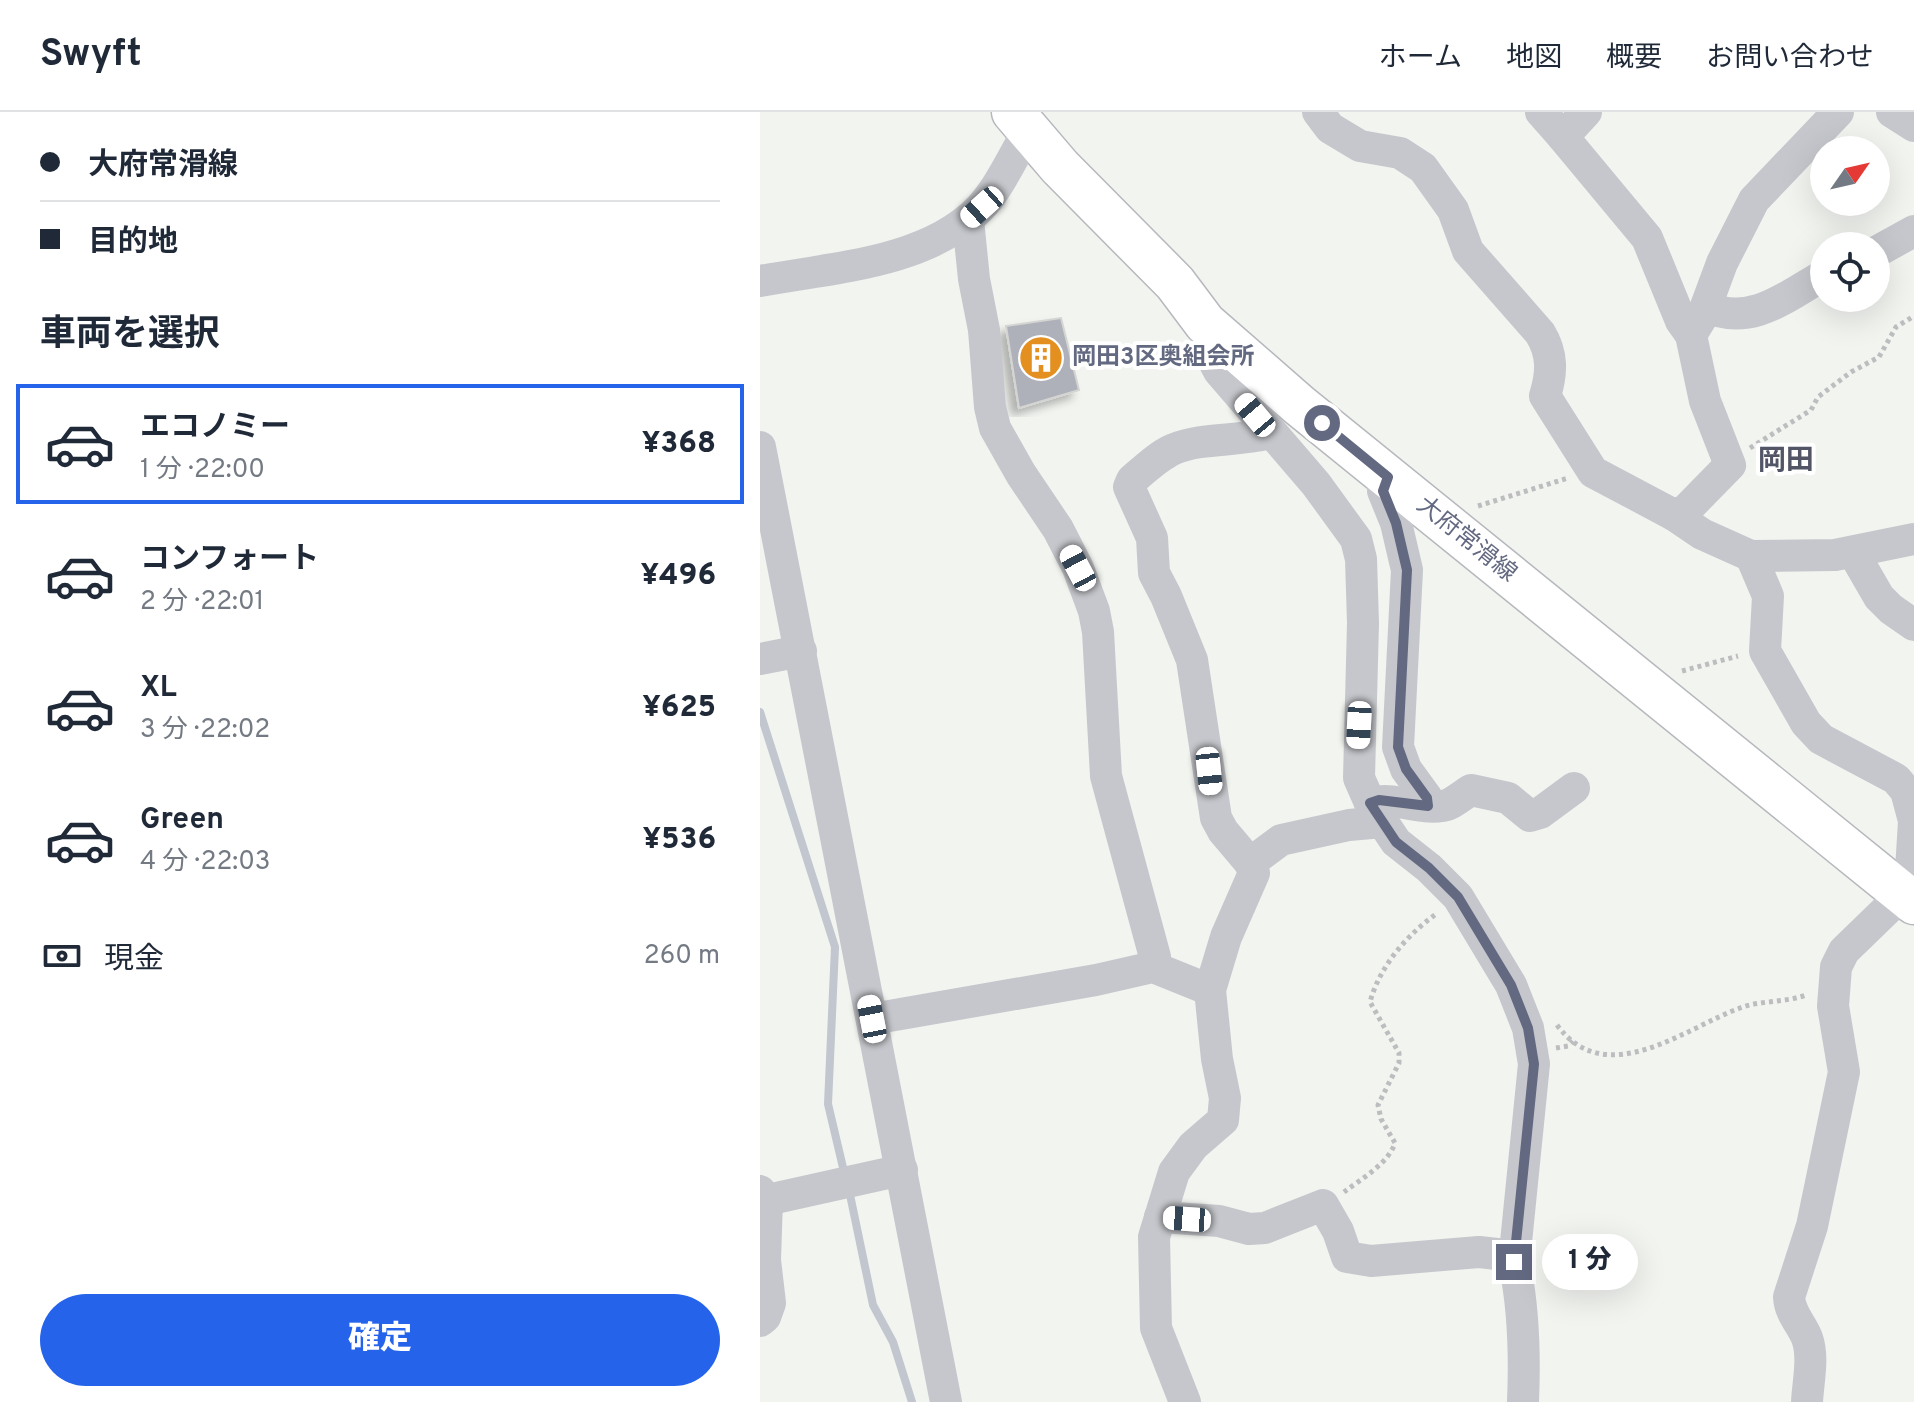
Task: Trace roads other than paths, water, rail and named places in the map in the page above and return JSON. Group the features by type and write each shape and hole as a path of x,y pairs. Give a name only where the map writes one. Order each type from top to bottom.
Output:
{"main road":[{"name":"大府常滑線","path":"1021,122 1060,167 1175,283 1205,323 1299,405 1909,899"}],"street":[{"path":"1318,112 1330,128 1360,146 1400,153 1415,160 1438,185 1453,210 1468,251 1540,333 1547,346 1551,373 1545,396 1593,472 1674,515 1702,534 1751,556 1788,557 1853,552 1914,539"},
{"path":"1541,112 1647,238 1681,321 1691,335 1705,401 1730,465 1686,510 1674,515"},
{"path":"1563,137 1586,112"},
{"path":"1691,335 1754,200 1838,112"},
{"path":"1892,112 1914,126"},
{"path":"760,281 892,257 930,242 968,220 982,207 1021,122"},
{"path":"968,220 995,428 1058,529 1078,568 1094,611 1098,632 1106,776 1155,957 1153,967"},
{"path":"1890,244 1914,231"},
{"path":"1706,307 1723,315 1738,316 1765,309 1810,283"},
{"path":"1205,323 1207,348 1219,371 1316,484 1356,539 1361,559 1363,623 1359,778 1396,842 1429,868 1458,897 1511,985 1528,1028 1534,1064 1515,1256 1525,1362 1523,1402"},
{"path":"1185,1402 1156,1328 1154,1237 1174,1172 1193,1146 1223,1120 1225,1098 1217,1059 1210,990 1226,937 1254,873 1216,818 1192,660 1154,573 1152,538 1129,487 1132,480 1174,449 1200,442 1270,433"},
{"path":"760,447 946,1402"},
{"path":"1388,477 1383,491 1396,523 1407,570 1398,747 1406,769 1427,798 1428,806"},
{"path":"1853,552 1879,597 1914,625"},
{"path":"1751,556 1768,596 1765,648 1806,723 1821,739 1896,779 1906,791 1914,821 1909,899 1844,951 1836,967 1833,1006 1844,1072 1812,1226 1789,1297 1790,1309 1807,1337 1807,1402"},
{"path":"760,659 801,651"},
{"path":"1376,812 1379,800 1444,806 1471,790 1508,798 1530,816 1540,813 1574,788"},
{"path":"1250,863 1281,840 1349,825 1376,812"},
{"path":"872,1019 1096,980 1153,967 1210,990"},
{"path":"760,1321 765,1317 770,1303 763,1195 902,1170"},
{"path":"1160,1217 1219,1221 1249,1229 1265,1228 1323,1205 1338,1231 1347,1257 1371,1261 1479,1252 1515,1256"}],"waterway":[{"path":"760,712 835,947 828,1104 845,1176"},
{"path":"849,1190 873,1305 893,1342 912,1402"}],"place":[{"name":"岡田3区奥組会所","path":"1041,358"}],"district":[{"name":"岡田","path":"1786,462"}]}
